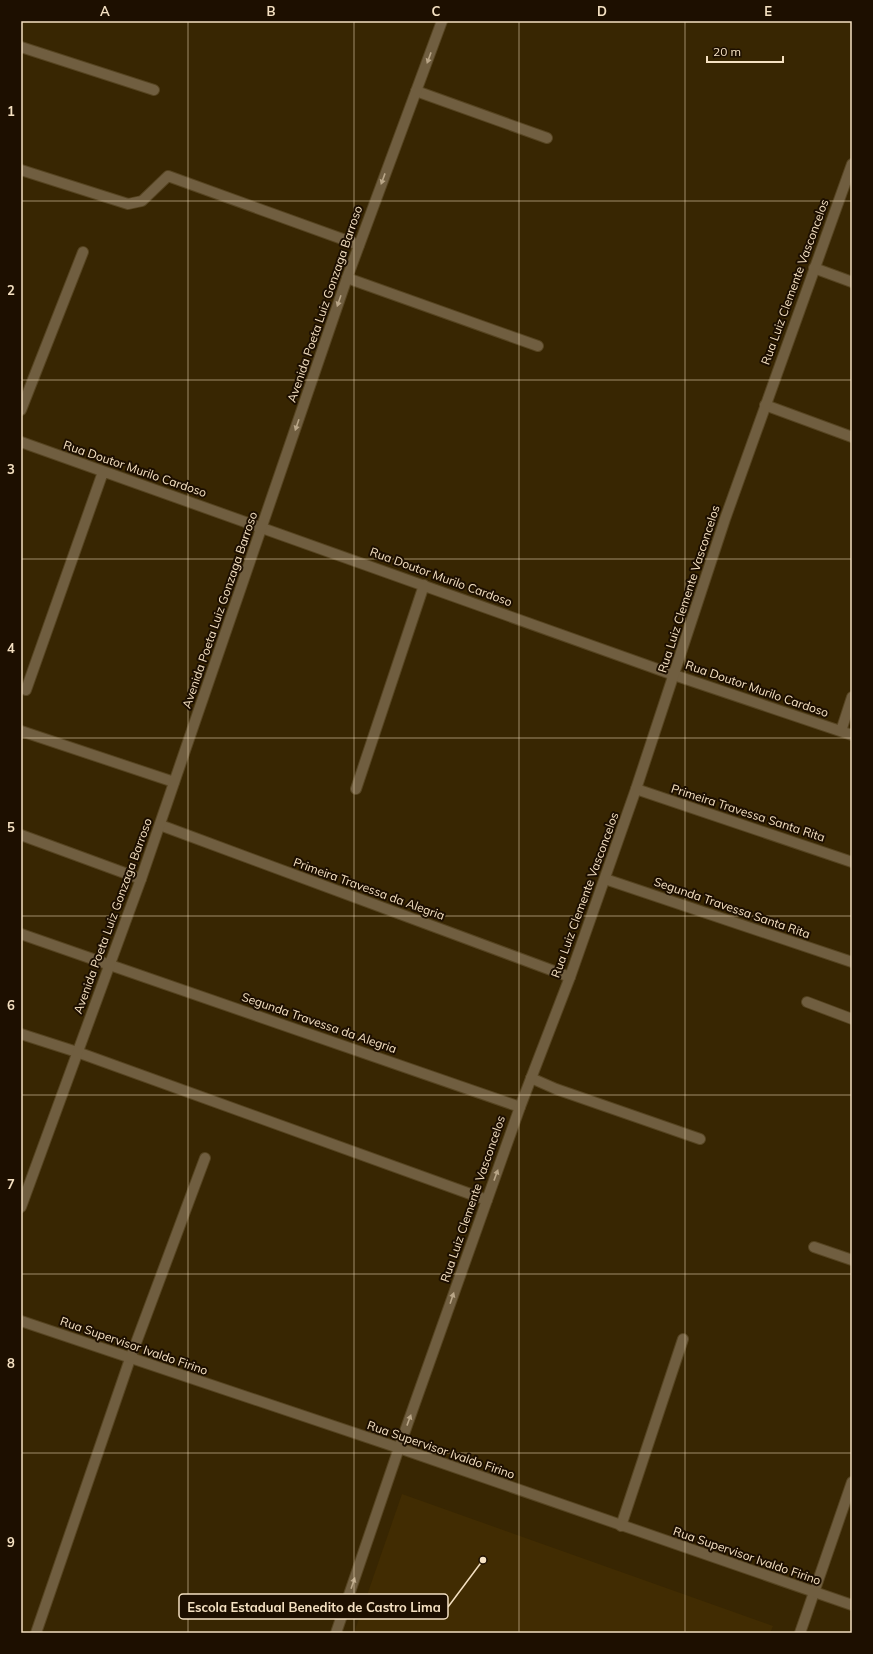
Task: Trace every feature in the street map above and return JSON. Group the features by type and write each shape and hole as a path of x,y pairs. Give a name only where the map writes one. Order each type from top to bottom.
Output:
{"street":[{"name":"Avenida Poeta Luiz Gonzaga Barroso","path":"21,1207 160,825 347,278 442,21"},
{"path":"21,47 154,90"},
{"path":"416,91 547,138"},
{"name":"Rua Luiz Clemente Vasconcelos","path":"336,1633 399,1448 520,1106 570,977 605,879 725,519 852,164"},
{"path":"21,170 128,204 142,201 168,176 359,245"},
{"path":"21,410 83,252"},
{"path":"814,268 852,282"},
{"path":"347,278 538,346"},
{"path":"765,406 852,437"},
{"name":"Rua Doutor Murilo Cardoso","path":"21,442 674,675 852,735"},
{"path":"26,690 103,472"},
{"path":"356,789 424,585"},
{"path":"841,731 852,697"},
{"path":"21,732 174,782"},
{"name":"Primeira Travessa Santa Rita","path":"636,789 852,862"},
{"name":"Primeira Travessa da Alegria","path":"160,825 570,977"},
{"path":"21,835 141,879"},
{"name":"Segunda Travessa Santa Rita","path":"605,879 852,962"},
{"name":"Segunda Travessa da Alegria","path":"21,934 520,1106"},
{"path":"807,1002 852,1019"},
{"path":"21,1034 77,1052 487,1200"},
{"path":"531,1078 556,1089 700,1139"},
{"path":"36,1633 130,1359 205,1158"},
{"path":"814,1247 852,1260"},
{"name":"Rua Supervisor Ivaldo Firino","path":"21,1321 130,1359 399,1448 852,1605"},
{"path":"621,1526 683,1339"},
{"path":"800,1633 852,1484"}],"shaded area":[{"path":"402,1494 773,1626 770,1633 354,1633"}],"place":[{"name":"Escola Estadual Benedito de Castro Lima","path":"483,1560"}]}
